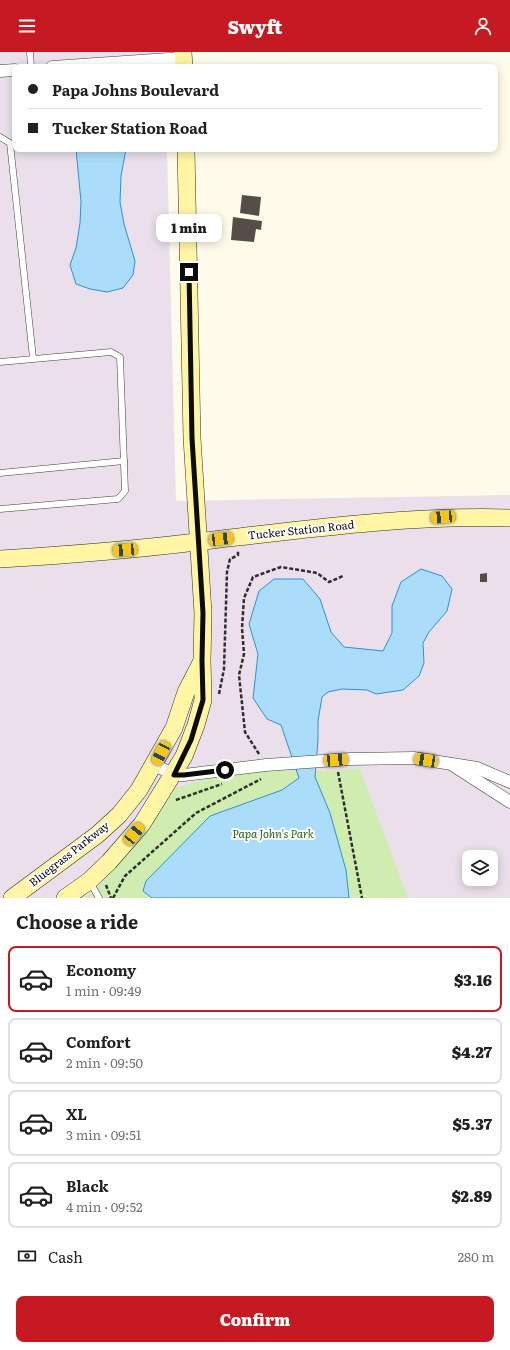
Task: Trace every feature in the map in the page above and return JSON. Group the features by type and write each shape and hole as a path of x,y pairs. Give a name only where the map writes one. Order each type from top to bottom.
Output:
{"street":[{"path":"102,64 184,59"},
{"path":"0,71 12,70"},
{"path":"0,560 125,550 198,542 192,438 186,152"},
{"name":"Tucker Station Road","path":"198,542 322,528 443,517 510,518"},
{"name":"Bluegrass Parkway","path":"65,898 97,881 138,829 174,775 191,740 203,700 203,613 198,542"},
{"name":"Bluegrass Parkway","path":"12,898 103,830 119,815 139,790 155,765 174,728 186,692 202,660"},
{"path":"155,765 174,775 184,775 266,765 350,759 414,758 477,768 510,782"},
{"path":"451,764 510,802"}],"lane":[{"path":"30,52 31,64"},
{"path":"0,138 10,142 32,358"},
{"path":"0,362 111,352 120,357 125,491 118,499 0,510"},
{"path":"0,473 124,461"},
{"path":"97,881 99,898"}],"path":[{"path":"218,697 224,669 227,572 230,559 238,556 238,546"},
{"path":"253,757 260,756 245,732 241,708 239,675 244,654 242,628 244,598 253,578 281,567 317,573 329,582 343,576"},
{"path":"338,770 362,898"},
{"path":"97,881 112,898 125,876 196,813 263,778"},
{"path":"172,806 177,799 228,782"}],"shaded area":[{"path":"0,52 165,52 165,64 12,64 12,152 167,152 176,501 510,495 510,898 0,898"}],"green space":[{"name":"Papa John's Park","path":"239,769 320,771 360,769 408,898 85,898 104,881 176,788"}],"water":[{"path":"76,152 125,152 121,176 120,202 124,224 135,261 133,275 123,288 107,292 90,289 76,284 70,265 76,248 80,223 81,202"},
{"path":"421,569 442,576 452,589 447,611 429,632 423,643 424,663 419,676 403,690 376,694 367,690 342,689 328,692 322,697 318,721 315,777 330,813 346,870 349,898 152,898 143,891 146,881 210,816 282,790 299,778 281,725 267,719 253,698 258,654 249,624 259,591 274,579 303,579 320,599 331,632 344,647 383,651 392,633 392,606 401,582"}],"building":[{"path":"242,195 261,197 259,216 240,213"},
{"path":"233,217 262,221 261,230 256,229 254,242 231,240"},
{"path":"487,573 487,582 480,582 480,574"}],"route":[{"path":"189,272 192,438 203,613 203,700 191,740 174,775 225,770"}]}
